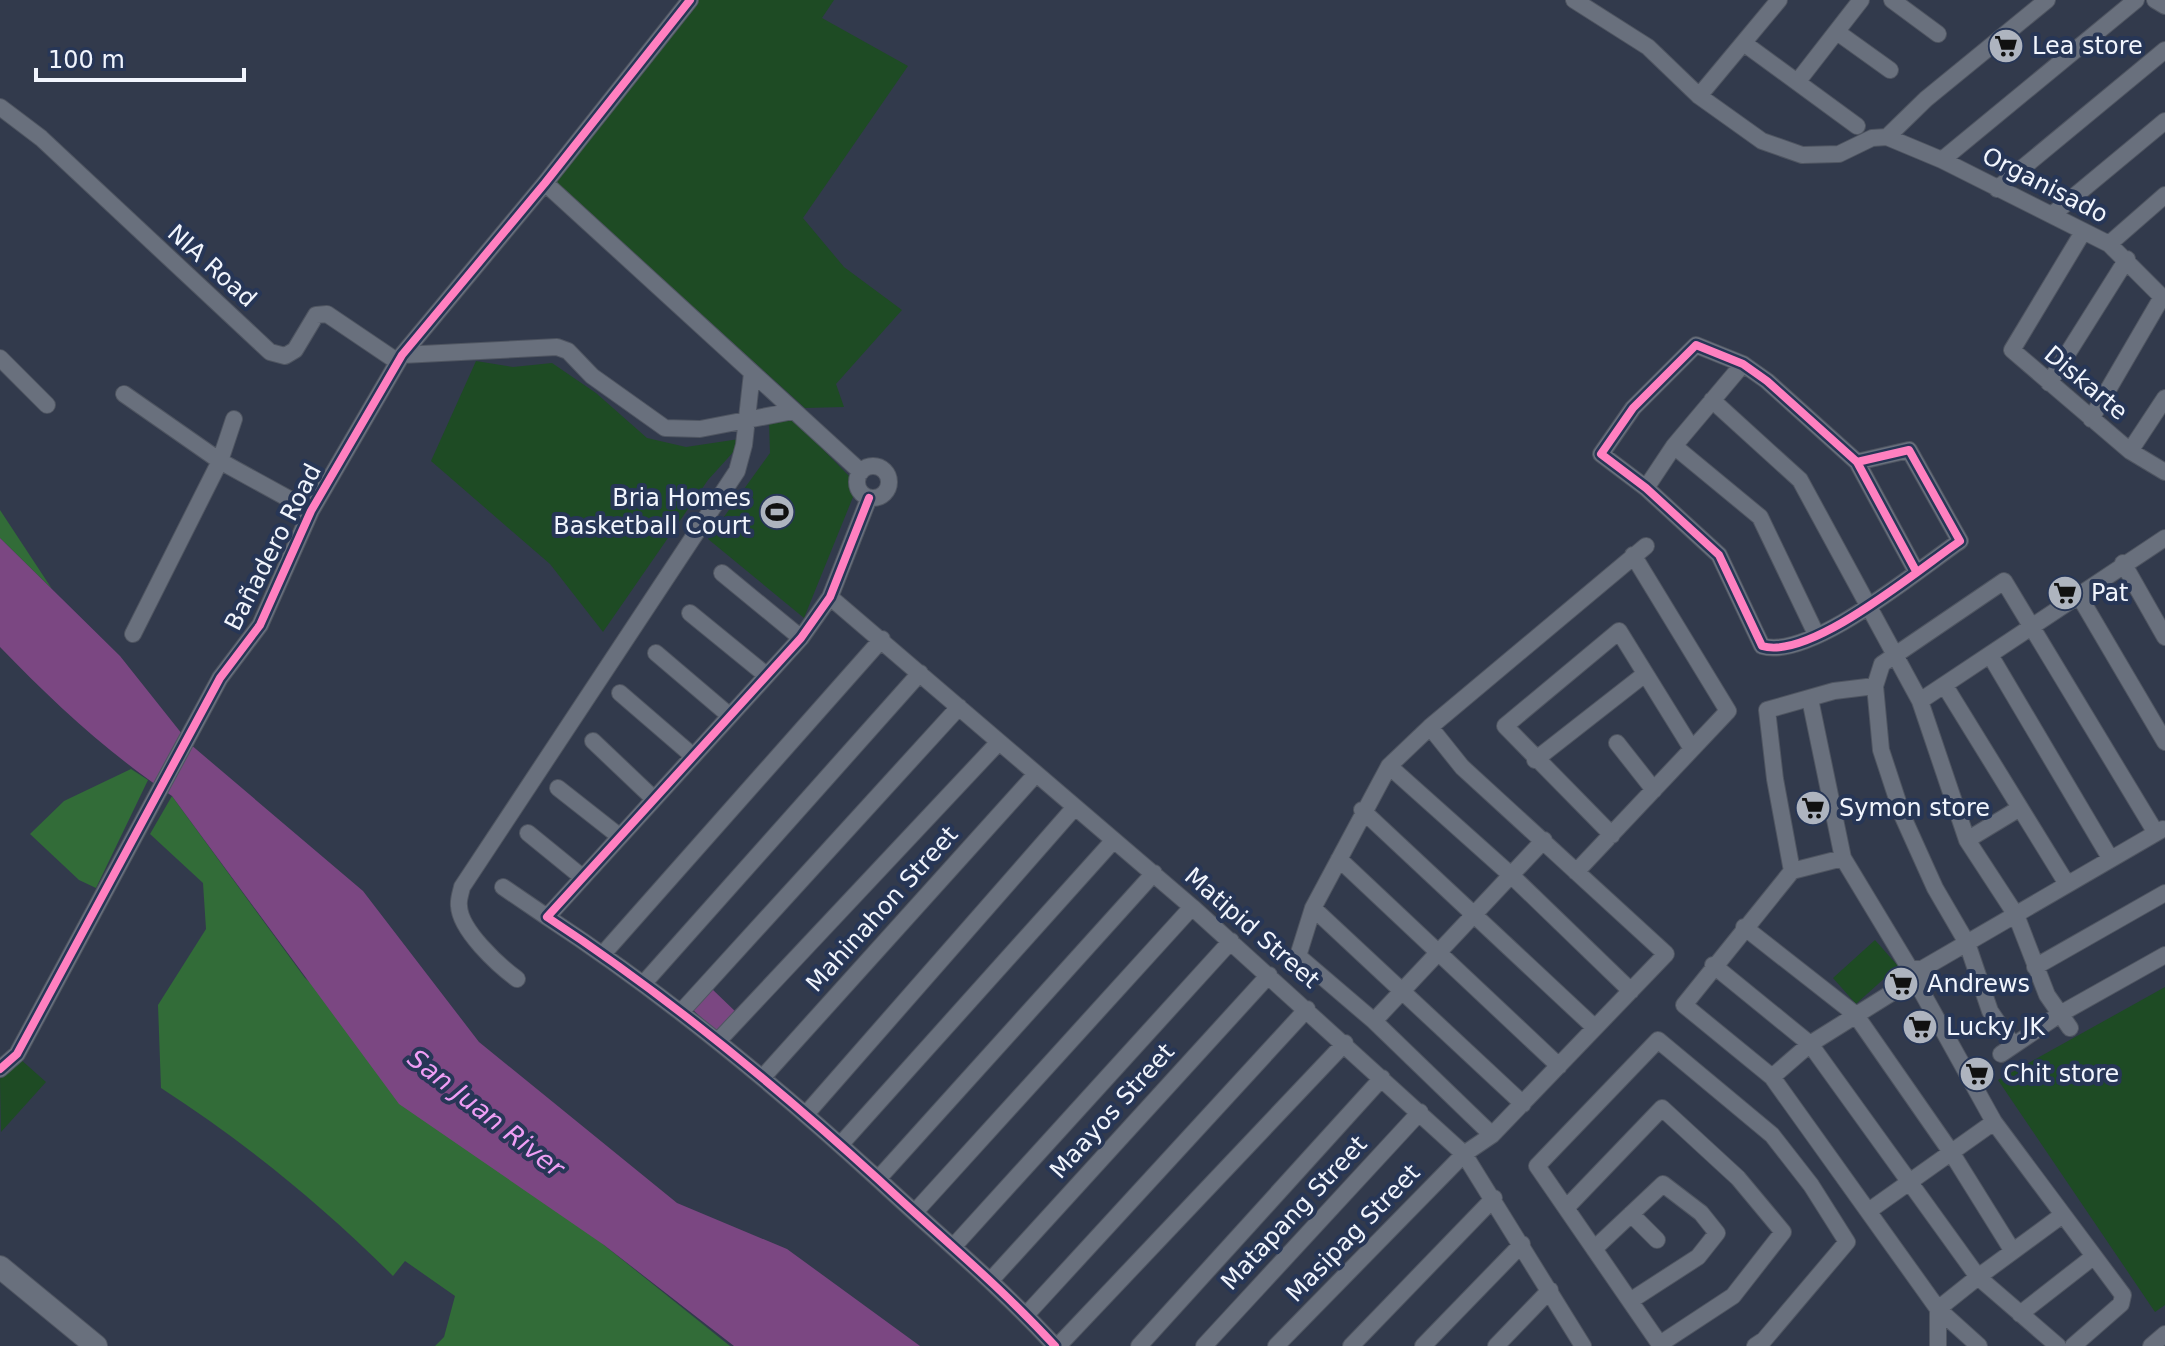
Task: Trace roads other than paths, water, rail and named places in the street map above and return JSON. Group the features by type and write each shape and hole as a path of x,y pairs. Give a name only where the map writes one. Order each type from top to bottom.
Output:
{"main road":[{"path":"0,1267 96,1346"}],"street":[{"name":"Bañadero Road","path":"0,1069 17,1054 210,696 266,613 311,511 400,358 545,183 690,0"},
{"path":"1574,0 1648,47 1699,96 1762,141 1802,155 1839,154 1872,138 1887,137 1926,99 2047,0"},
{"path":"1699,96 1779,0"},
{"path":"1798,81 1861,0"},
{"path":"1892,0 1938,34"},
{"path":"1942,160 2136,0"},
{"path":"2155,0 2165,6"},
{"path":"1837,32 1890,70"},
{"path":"1745,44 1857,126"},
{"path":"1997,189 2165,50"},
{"name":"NIA Road","path":"0,107 41,138 270,352 285,356 295,350 316,315 327,314 400,358"},
{"path":"2053,214 2165,121"},
{"name":"Organisado","path":"1887,137 1942,160 2109,244 2163,299"},
{"path":"545,183 861,472"},
{"path":"2109,244 2165,195"},
{"name":"Diskarte","path":"2083,232 2013,344 2016,356 2130,451 2165,472"},
{"path":"2049,383 2127,259"},
{"path":"2091,419 2163,299"},
{"path":"1857,462 1909,450 1960,541 1867,608 1778,651 1762,646 1719,555 1646,488 1601,454 1633,408 1696,345 1743,364 1857,462 1916,571"},
{"path":"400,358 557,347 568,351 592,376 665,428 700,429 793,411"},
{"path":"0,358 47,405"},
{"path":"1646,488 1674,446 1743,364"},
{"path":"517,979 492,961 463,917 458,907 462,887 737,471 752,373"},
{"path":"124,394 220,461 311,511"},
{"path":"2130,451 2165,398"},
{"path":"1712,400 1800,480 1920,701 1967,840 2016,915 2047,995 2070,1028"},
{"path":"133,634 220,461 234,419"},
{"path":"1674,446 1760,517 1816,634"},
{"path":"861,472 875,467 888,475 889,485 884,494 869,498"},
{"path":"861,472 858,487 869,498"},
{"path":"547,917 801,638 830,597 869,498"},
{"path":"1920,701 2123,563 2165,538"},
{"path":"1430,727 1462,767 1576,872 1728,711 1639,551 1430,727 1389,766 1362,810 1313,908 1298,956 1374,1021 1492,1135"},
{"path":"2123,563 2165,637"},
{"path":"722,573 801,638"},
{"path":"1772,1077 1810,1044 1855,1014 1967,943 2160,831 2004,581 1893,653 1882,664 1875,686 1881,750 1903,817 1935,888 1967,943 1990,1011 2007,1049 2060,1014 2165,955"},
{"path":"2078,594 2165,742"},
{"name":"Matipid Street","path":"830,597 1154,873 1464,1154 1550,1290 1575,1342"},
{"path":"690,613 766,675"},
{"path":"1612,835 1535,760 1505,726 1619,631 1692,749"},
{"path":"603,954 882,639"},
{"path":"656,653 730,716"},
{"path":"1990,655 2110,858"},
{"path":"644,983 920,673"},
{"path":"1535,760 1645,674"},
{"path":"1792,871 1775,779 1767,710 1875,686"},
{"path":"1945,686 2067,884"},
{"path":"620,693 693,756"},
{"path":"1810,699 1843,858 1915,976 1994,1122 2124,1299 2073,1346"},
{"path":"681,1012 959,707"},
{"path":"593,741 654,799"},
{"path":"719,1040 998,743"},
{"path":"1617,743 1654,790"},
{"path":"1389,766 1512,876 1631,991"},
{"name":"Mahinahon Street","path":"763,1077 1036,774"},
{"path":"558,788 619,836"},
{"path":"807,1113 1075,807"},
{"path":"1967,840 2020,808"},
{"path":"1362,810 1593,1026"},
{"path":"528,833 582,877"},
{"path":"1374,1021 1544,840"},
{"path":"841,1144 1113,841"},
{"path":"1843,858 1792,871 1713,965 1684,1005 1772,1077 1938,1309 1979,1346"},
{"path":"1339,859 1559,1066"},
{"name":"Masipag Street","path":"1276,1346 1464,1154 1492,1135 1523,1104 1593,1026 1666,954 1576,872"},
{"path":"878,1179 1154,873"},
{"path":"503,887 644,983 807,1113 991,1280 1056,1346 1345,1043"},
{"path":"2035,967 2165,893"},
{"path":"915,1212 1192,907"},
{"path":"1313,908 1523,1104"},
{"path":"1744,927 1855,1014 1951,1152 2012,1250"},
{"path":"953,1247 1231,941"},
{"path":"1713,965 1810,1044 1978,1277 2058,1346"},
{"name":"Maayos Street","path":"991,1280 1269,975"},
{"path":"1026,1315 1307,1009"},
{"path":"1566,1208 1662,1108 1738,1178 1783,1232 1733,1296 1661,1345 1630,1301 1537,1166 1658,1040 1772,1135 1811,1185 1847,1242 1764,1340 1755,1346"},
{"path":"1139,1346 1382,1078"},
{"name":"Matapang Street","path":"1204,1346 1420,1112"},
{"path":"1870,1210 1912,1184 1994,1122"},
{"path":"1594,1249 1663,1184 1701,1213 1717,1233 1698,1257 1630,1301"},
{"path":"1351,1346 1494,1198"},
{"path":"1631,1214 1657,1240"},
{"path":"1938,1309 2012,1250 2061,1216"},
{"path":"1423,1346 1522,1244"},
{"path":"2020,1314 2093,1257"},
{"path":"1496,1346 1550,1290"},
{"path":"1938,1309 1938,1346"},
{"path":"2151,1346 2165,1334"}],"water":[{"name":"San Juan River","path":"0,538 120,656 190,744 363,891 479,1042 677,1203 787,1249 920,1346 734,1346 604,1245 399,1104 172,796 82,726 0,647"},
{"path":"712,989 738,1014 722,1036 693,1010"}],"place":[{"name":"Lea store","path":"2006,46"},
{"name":"Bria Homes Basketball Court","path":"777,512"},
{"name":"Pat","path":"2065,593"},
{"name":"Symon store","path":"1813,808"},
{"name":"Andrews","path":"1901,984"},
{"name":"Lucky JK","path":"1920,1027"},
{"name":"Chit store","path":"1977,1074"}]}
